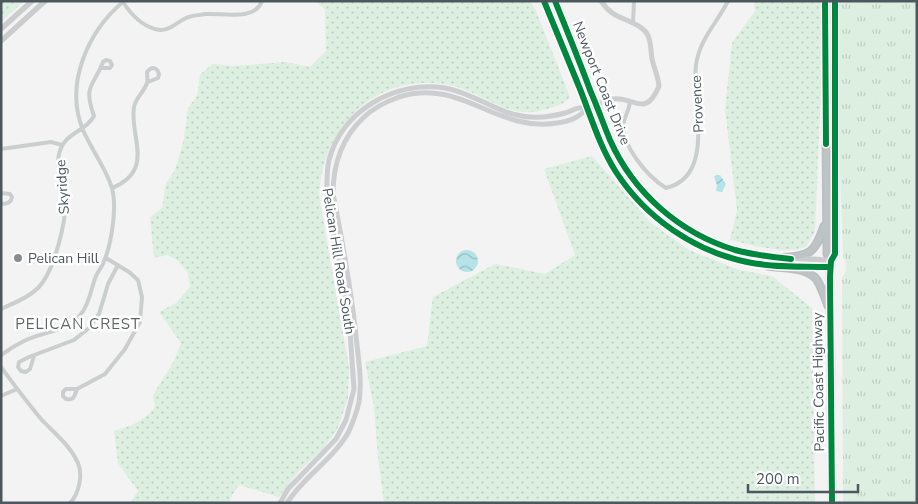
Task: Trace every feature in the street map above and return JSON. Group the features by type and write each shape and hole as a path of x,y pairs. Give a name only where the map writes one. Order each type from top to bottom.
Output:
{"highway":[{"name":"Pacific Coast Highway","path":"825,1 826,220 827,254 830,264 832,503"},
{"name":"Pacific Coast Highway","path":"830,264 835,254 835,1"},
{"path":"779,258 804,256 810,252 819,240 826,220"},
{"path":"768,266 799,270 811,274 818,283 830,310"}],"main road":[{"path":"1,29 32,1"},
{"path":"1,41 45,1"},
{"name":"Newport Coast Drive","path":"544,1 603,148 616,172 638,200 659,220 691,242 738,260 768,266 830,264"},
{"name":"Newport Coast Drive","path":"555,1 610,140 625,168 645,194 684,227 716,243 752,254 830,264"}],"street":[{"path":"1,355 24,341 52,333 67,326 81,314 90,297 96,276 106,258 113,227 112,188 82,128 77,100 79,67 96,30 109,13 124,1 130,13 141,21 154,29 165,30 188,17 216,13 249,14 258,9 262,1"},
{"path":"601,1 610,11 633,23 634,1"},
{"name":"Provence","path":"630,102 624,122 626,139 634,156 657,182 666,188 675,186 683,179 690,168 699,144 695,84 699,49 728,1"},
{"name":"Pelican Hill Road South","path":"287,503 295,491 331,456 344,438 353,419 358,402 355,347 327,201 326,182 329,160 341,132 365,107 384,96 424,86 445,88 458,95 517,116 550,117 579,108 587,108 615,98 639,104 646,103 653,98 659,86 649,39 643,28 633,23"},
{"path":"62,145 69,136 91,122 94,116 89,102 89,90 101,68"},
{"path":"112,188 123,182 135,166 138,153 134,107 148,82"},
{"name":"Skyridge","path":"1,149 51,142 62,145 58,161 65,196 65,222 47,274 37,289 21,300 1,309"},
{"path":"1,193 10,194 12,197 12,200 8,203 1,204"},
{"path":"77,388 105,374 125,349 140,322 142,297 138,280 106,258"},
{"path":"34,356 30,369 26,372 21,371 18,367 20,362 29,357 74,340 89,328 98,314 108,284 118,265"},
{"path":"1,367 42,419 67,446 78,465 79,484 70,503"},
{"path":"1,396 17,389"},
{"path":"287,503 281,501 288,490 336,439 346,420 357,390"}],"green space":[{"path":"1,1 24,1 1,22"},
{"path":"316,1 530,1 536,11 570,97 557,106 528,112 516,111 498,105 472,92 454,86 427,83 413,84 400,86 375,97 353,114 339,132 328,152 322,173 319,196 349,367 348,398 337,430 322,450 299,471 279,497 239,485 229,503 130,503 138,491 118,463 114,431 136,423 155,407 153,395 174,361 181,343 159,312 176,303 190,287 188,273 177,260 167,255 154,258 150,217 162,208 166,183 175,170 184,139 188,108 197,96 200,75 212,64 233,66 285,62 310,67 326,51 325,10"},
{"path":"754,1 820,1 821,90 815,231 806,247 797,249 778,250 730,240 737,210 725,109 732,43 755,11"},
{"path":"839,1 917,1 917,503 843,503 842,278 846,267 843,256 840,170"},
{"path":"592,156 651,223 689,250 739,270 772,276 812,308 815,503 384,503 374,407 365,362 427,346 433,297 495,264 545,274 575,255 544,169"}],"water":[{"path":"720,175 726,184 722,192 716,191 717,185 714,177"},
{"path":"463,250 471,250 478,257 478,265 471,272 463,272 456,265 456,257"}],"cycle path":[{"path":"544,1 605,152 628,189 657,218 690,241 727,257 768,265 830,267"},
{"path":"555,1 610,140 631,177 645,193 677,221 714,243 749,253 791,259"},
{"path":"825,1 826,144"},
{"path":"832,503 830,277 831,261 835,254 835,1"}],"place":[{"name":"Pelican Hill","path":"18,258"}],"district":[{"name":"PELICAN CREST","path":"78,324"}]}
